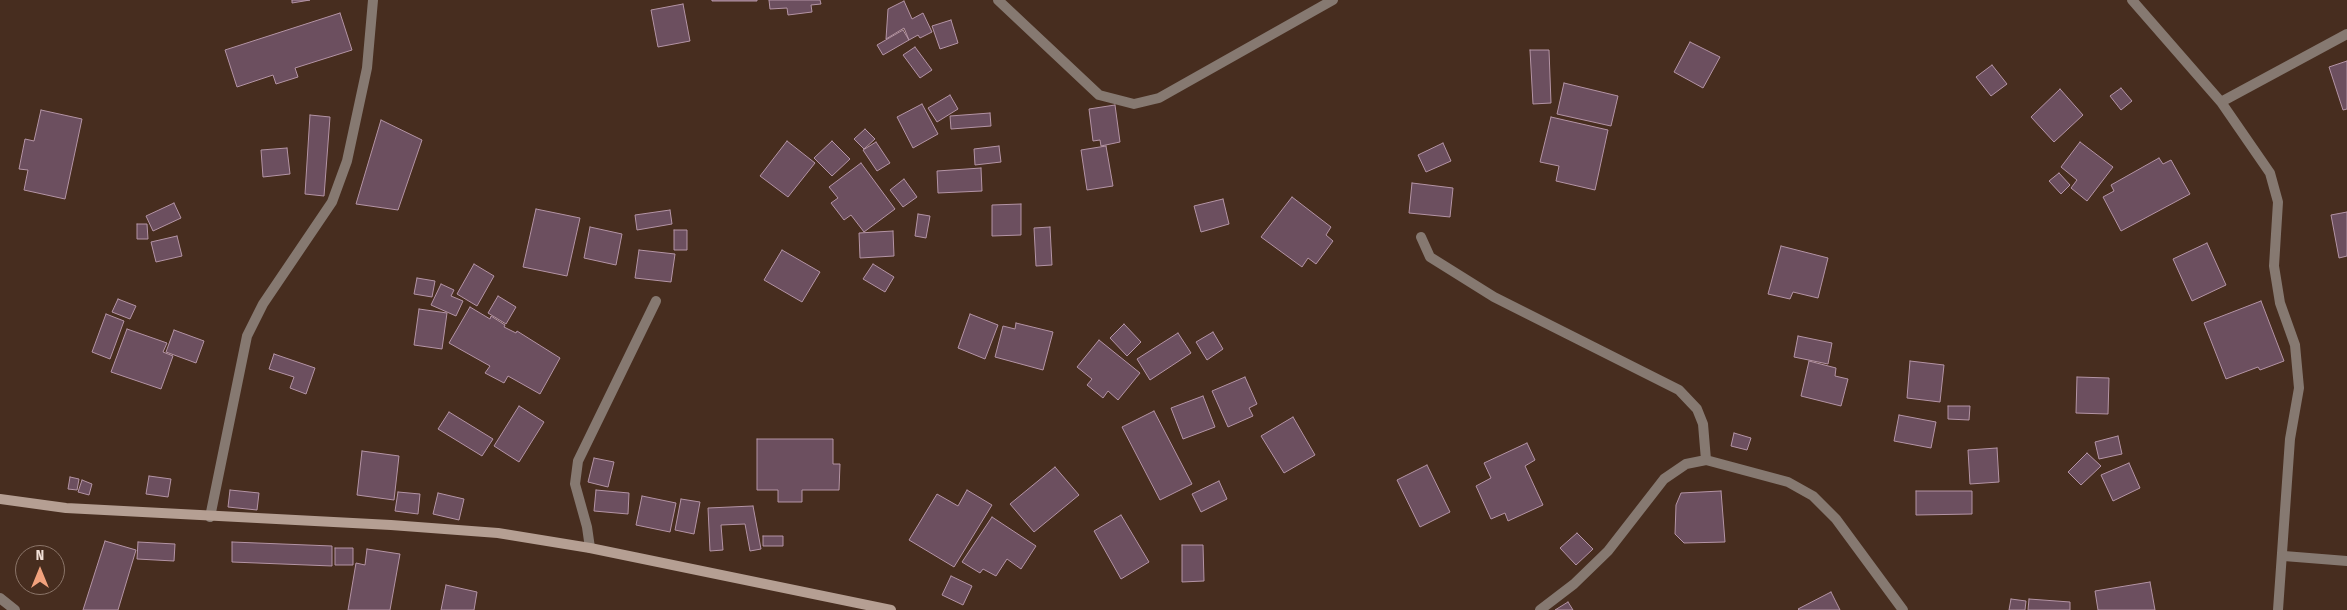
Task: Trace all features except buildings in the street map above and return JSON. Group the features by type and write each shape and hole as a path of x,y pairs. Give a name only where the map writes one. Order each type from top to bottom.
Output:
{"main road":[{"path":"0,499 66,508 392,525 498,533 590,548 891,610"}],"street":[{"path":"210,517 247,336 263,304 332,202 347,161 368,68 373,0"},
{"path":"998,0 1099,95 1134,104 1159,98 1333,0"},
{"path":"2132,0 2221,102 2270,173 2278,202 2274,266 2280,302 2295,345 2299,388 2290,440 2284,556 2278,610"},
{"path":"2221,102 2347,34"},
{"path":"1421,237 1430,257 1494,297 1679,390 1696,409 1703,424 1706,460"},
{"path":"590,548 587,527 575,484 578,461 656,301"},
{"path":"1540,610 1574,584 1608,551 1664,479 1686,464 1706,460 1788,482 1813,496 1836,519 1903,610"},
{"path":"2284,556 2347,561"},
{"path":"0,598 15,610"}]}
